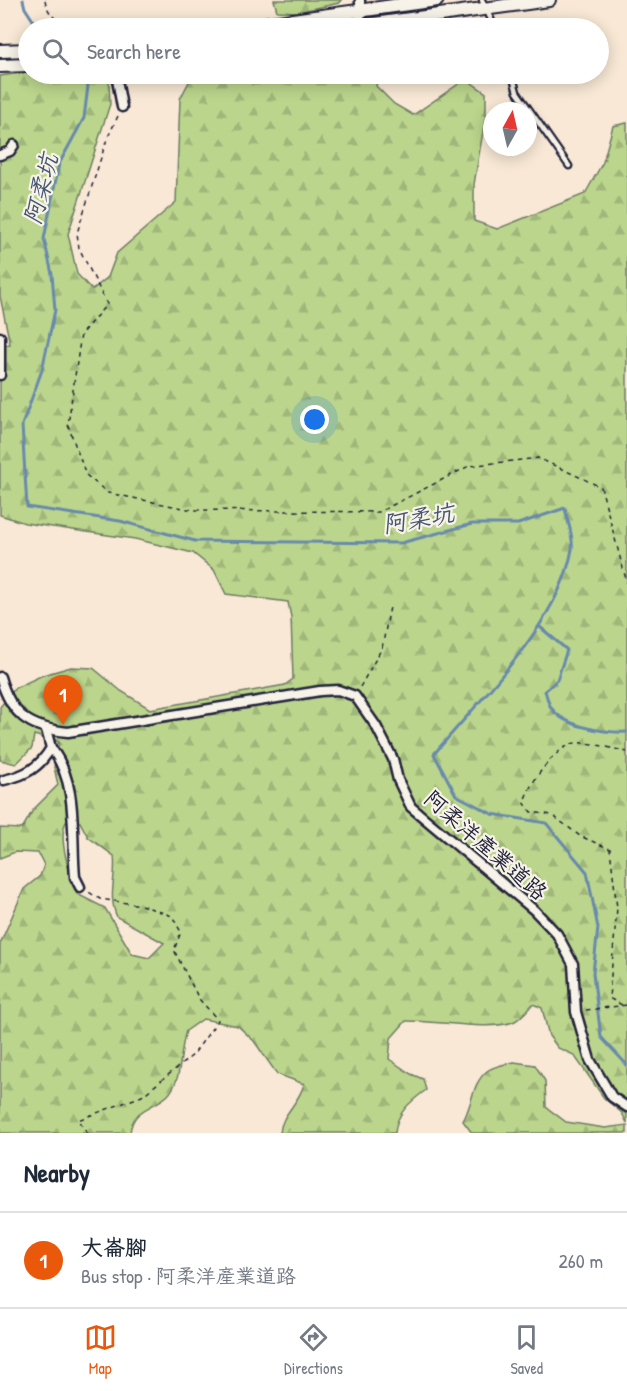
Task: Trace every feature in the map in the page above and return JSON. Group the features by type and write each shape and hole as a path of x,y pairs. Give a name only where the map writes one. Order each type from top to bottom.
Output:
{"main road":[{"path":"289,18 359,5 437,0"},
{"path":"407,18 483,5 549,0"},
{"path":"0,51 18,50"},
{"path":"3,66 18,65"}],"street":[{"path":"118,84 122,107"},
{"path":"0,154 10,151 14,145"},
{"path":"0,337 0,375"},
{"path":"0,677 6,697 17,714 46,729 68,732 320,690 338,690 355,696"},
{"name":"阿柔洋產業道路","path":"355,696 376,726 393,759 398,780 411,807 534,910 565,947 573,964 580,1032 590,1060 612,1097 627,1107"},
{"path":"46,729 51,748 62,761 67,778 75,877 80,887"},
{"path":"4,780 33,770 42,763 51,748"}],"lane":[{"path":"515,84 517,92 569,166"}],"path":[{"path":"45,0 47,10 54,18"},
{"path":"122,107 107,140 77,234 79,248 107,304 81,334 68,425 86,475 108,493 193,510 379,512 469,466 538,458 601,488 627,583"},
{"path":"355,696 382,648 390,607"},
{"path":"622,1005 609,998 617,908 610,849 580,836 552,815 531,812 524,802 526,793 552,757 575,743 627,752"},
{"path":"80,887 100,899 141,905 172,916 181,932 174,950 199,999 218,1020 193,1055 142,1096 78,1120 87,1133"},
{"path":"585,1010 627,1005"}],"green space":[{"path":"274,0 341,0 339,3 298,12 277,11"},
{"path":"18,73 18,84 109,84 110,104 68,234 77,274 92,290 108,277 117,253 176,202 180,99 188,84 376,84 394,104 413,115 459,84 473,84 486,93 486,102 483,102 483,132 474,184 474,221 497,229 585,194 603,162 613,126 627,123 627,1123 622,1113 604,1098 574,1055 558,1048 549,1036 542,1008 533,1004 517,1020 492,1026 406,1021 391,1038 389,1059 423,1079 426,1090 401,1114 395,1133 280,1133 283,1120 304,1084 277,1074 254,1041 238,1026 203,1019 186,1031 173,1088 162,1100 135,1118 130,1133 0,1133 0,944 24,889 40,876 44,865 38,853 15,852 0,858 0,828 22,829 33,810 58,785 54,767 59,742 34,735 32,748 16,764 0,760 0,707 15,688 43,675 71,667 93,668 121,691 150,709 285,685 293,679 291,617 288,602 226,594 214,570 193,553 135,539 25,523 0,515 0,347 10,344 0,296 0,76","holes":["66,822 80,822 88,837 114,856 112,894 117,917 164,943 149,958 132,954 105,908 77,894 64,847"]},
{"path":"514,1062 535,1065 545,1081 546,1107 566,1122 605,1128 627,1125 627,1133 472,1133 463,1121 478,1082 490,1069"}],"waterway":[{"name":"阿柔坑","path":"23,0 32,18"},
{"name":"阿柔坑","path":"86,84 88,86 84,118 59,164 44,239 52,274 55,310 42,370 22,425 27,507 120,521 195,541 401,543 472,524 518,524 565,508 572,549 565,576 552,604 516,658 434,754 456,795 492,814 546,823 587,872 598,928 593,973 601,1037 627,1065"},
{"path":"540,627 567,650 557,680 545,691 552,709 566,720 586,728 627,732"}],"place":[{"name":"大崙腳","path":"63,725"}]}
